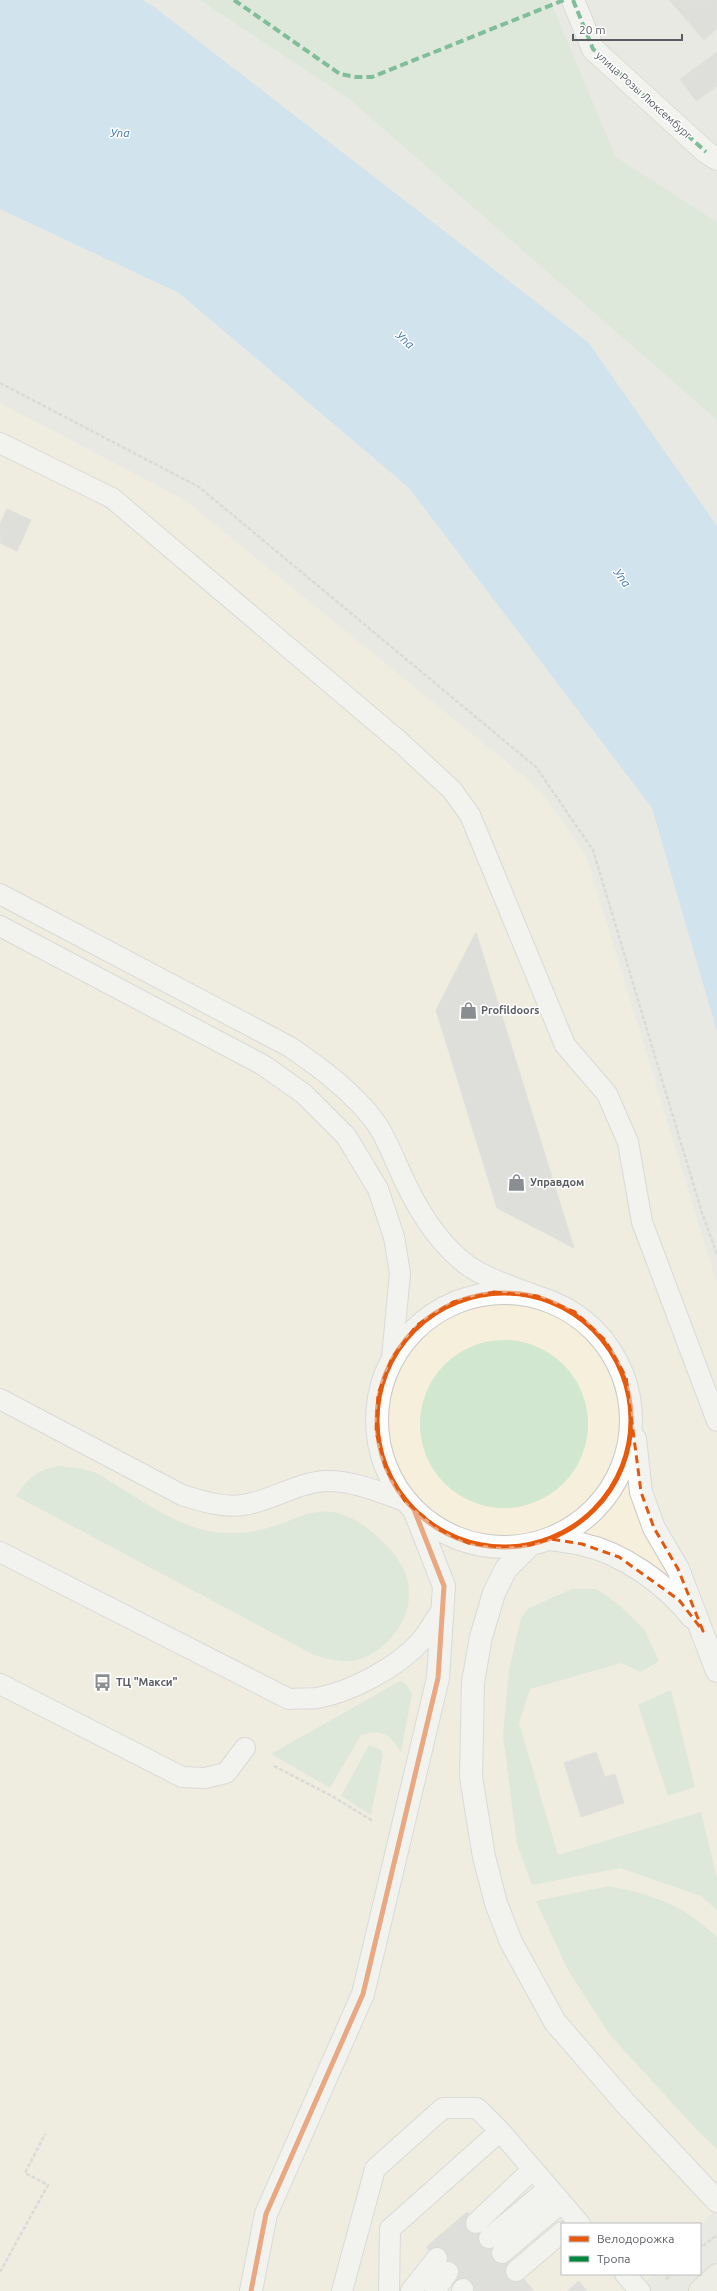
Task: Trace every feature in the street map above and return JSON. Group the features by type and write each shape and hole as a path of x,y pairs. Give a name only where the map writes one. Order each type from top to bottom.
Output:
{"main road":[{"path":"700,2291 717,2276"}],"street":[{"name":"улица Розы Люксембург","path":"573,0 593,49 712,156"},
{"path":"251,2291 266,2214 363,1994 438,1678 444,1586 410,1506 386,1468 376,1432 378,1394 392,1358 418,1325 453,1302 494,1292 537,1296 574,1312 605,1340 626,1376 633,1417 641,1492 654,1528 678,1570 703,1631 717,1671"},
{"path":"410,1506 440,1530 468,1543 499,1547 530,1546 550,1539 584,1520 611,1491 628,1456 633,1417"},
{"path":"550,1539 582,1544 619,1558 679,1600 703,1631"},
{"path":"530,1546 506,1569 494,1593 482,1637 473,1682 471,1777 484,1857 496,1903 511,1942 555,2022 626,2104 717,2201"}],"lane":[{"path":"0,443 112,498 400,742 452,790 470,815 565,1045 608,1094 628,1142 642,1222 717,1421"},
{"path":"0,894 290,1047 323,1069 356,1100 376,1124 413,1198 443,1243 468,1265 499,1281 537,1296"},
{"path":"0,926 263,1065 304,1094 346,1136 378,1190 394,1237 400,1273 392,1358"},
{"path":"0,1399 182,1495 208,1503 242,1505 296,1487 326,1481 368,1487 410,1506"},
{"path":"0,1552 289,1699 317,1698 362,1682 384,1671 403,1658 421,1641 443,1608"},
{"path":"0,1684 182,1777 204,1778 226,1773 245,1748"},
{"path":"342,2291 375,2169 443,2108 477,2108 500,2131 549,2188 561,2203 571,2223"},
{"path":"389,2291 390,2229 500,2131"},
{"path":"476,2223 533,2169"},
{"path":"489,2238 549,2188"},
{"path":"502,2253 561,2203"},
{"path":"516,2271 561,2234"},
{"path":"411,2291 442,2265 435,2291"},
{"path":"626,2275 640,2291"}],"path":[{"path":"274,1766 332,1796 375,1823"},
{"path":"0,2272 48,2185 25,2173 45,2134"},
{"path":"701,2248 717,2235"}],"highlighted area":[{"path":"494,1292 537,1296 575,1312 605,1340 626,1377 641,1492 654,1528 678,1569 703,1631 679,1600 619,1557 582,1544 550,1539 530,1545 499,1547 468,1543 440,1530 405,1501 386,1469 376,1432 378,1394 392,1358 417,1325 453,1302"}],"shaded area":[{"path":"0,403 185,500 525,777 543,794 586,855 717,1284 717,2206 701,2226 701,2223 561,2223 561,2275 653,2275 634,2291 0,2291"}],"green space":[{"path":"200,0 550,0 616,157 717,222 717,420 349,99"},
{"path":"504,1340 528,1344 543,1350 557,1359 569,1371 578,1385 584,1400 588,1424 584,1448 578,1463 569,1477 557,1489 543,1498 528,1504 504,1508 480,1504 465,1498 451,1489 439,1477 430,1463 424,1448 420,1424 424,1400 430,1385 439,1371 451,1359 465,1350 480,1344"},
{"path":"58,1466 78,1468 94,1472 150,1506 180,1522 209,1531 238,1533 256,1531 318,1512 337,1513 346,1516 355,1520 372,1532 391,1550 400,1562 406,1574 409,1588 408,1604 404,1619 396,1632 385,1644 363,1658 340,1661 314,1655 16,1496 33,1476 44,1470"},
{"path":"572,1589 597,1589 618,1604 644,1629 659,1661 641,1672 621,1663 530,1689 519,1723 558,1855 701,1812 717,1878 717,1910 701,1896 620,1868 532,1885 517,1844 503,1735 509,1670 521,1618 529,1608"},
{"path":"400,1681 406,1684 412,1694 401,1752 393,1741 385,1734 369,1733 361,1735 330,1788 271,1754"},
{"path":"671,1690 695,1787 668,1796 638,1705"},
{"path":"369,1745 381,1750 383,1755 371,1815 341,1796"},
{"path":"609,1886 640,1893 680,1909 717,1937 717,2149 697,2130 610,2035 568,1970 536,1901"}],"water":[{"name":"Упа","path":"0,0 142,0 153,6 588,342 717,526 717,1032 652,808 409,488 179,293 0,209"}],"building":[{"path":"669,0 717,0 717,29 704,40"},
{"path":"717,52 717,86 696,101 680,79"},
{"path":"7,509 31,520 17,551 0,543 0,524"},
{"path":"476,932 574,1248 497,1208 436,1010"},
{"path":"596,1752 605,1777 615,1774 624,1803 581,1817 564,1763"},
{"path":"467,2212 534,2291 465,2291 426,2247"},
{"path":"579,2281 587,2291 567,2291"}],"marked path":[{"path":"234,0 340,74 356,77 372,77 564,0"},
{"path":"573,0 593,49 706,152"}],"cycle path":[{"path":"492,1293 516,1293 553,1302 575,1314 594,1330 610,1349 622,1371 629,1395 631,1420 629,1445 622,1469 610,1491 594,1510 575,1526 553,1538 516,1547 492,1547 455,1538 433,1526 406,1501 398,1491 386,1469 382,1457 377,1432 377,1408 386,1371 398,1349 423,1322 433,1314 455,1302 467,1298 492,1293"},
{"path":"251,2291 266,2214 363,1994 438,1678 444,1586 415,1512"}],"place":[{"name":"Profildoors","path":"468,1010"},
{"name":"Управдом","path":"517,1182"},
{"name":"ТЦ \"Макси\"","path":"103,1682"}]}
